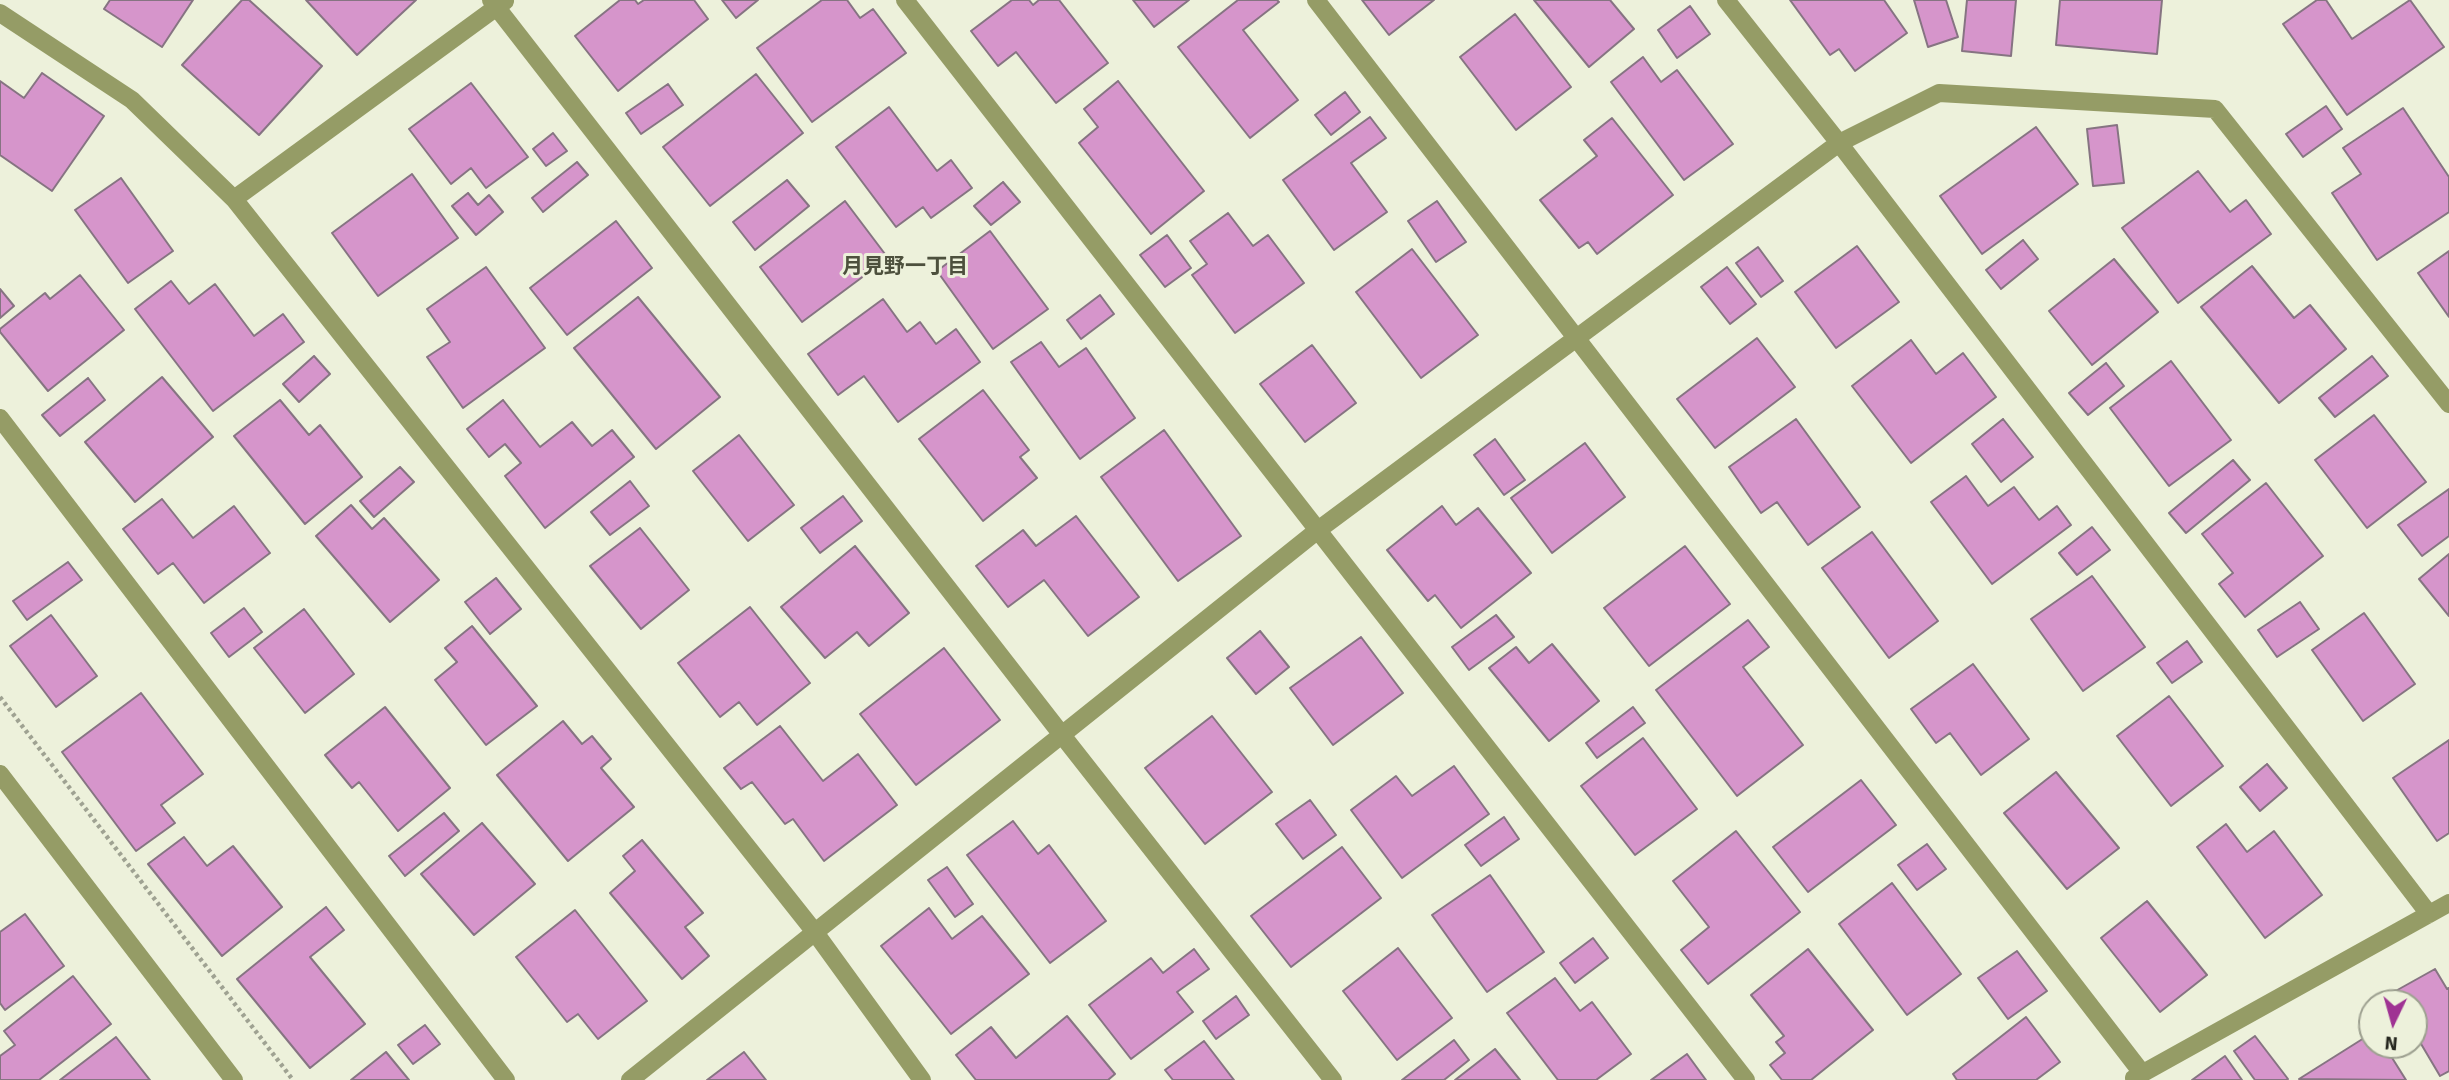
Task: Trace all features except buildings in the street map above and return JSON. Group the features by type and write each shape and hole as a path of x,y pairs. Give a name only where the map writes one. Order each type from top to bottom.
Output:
{"street":[{"path":"905,0 1746,1080"},
{"path":"1316,0 2137,1076 2449,903"},
{"path":"1726,0 1839,143 2430,914"},
{"path":"234,199 498,2 1062,735 1334,1080"},
{"path":"0,13 131,100 234,199 814,931 922,1080"},
{"path":"629,1080 1318,530 1839,143 1939,93 2215,109 2449,404"},
{"path":"0,418 506,1080"},
{"path":"0,774 234,1080"}],"path":[{"path":"0,697 293,1080"}],"district":[{"name":"月見野一丁目","path":"905,267"}]}
